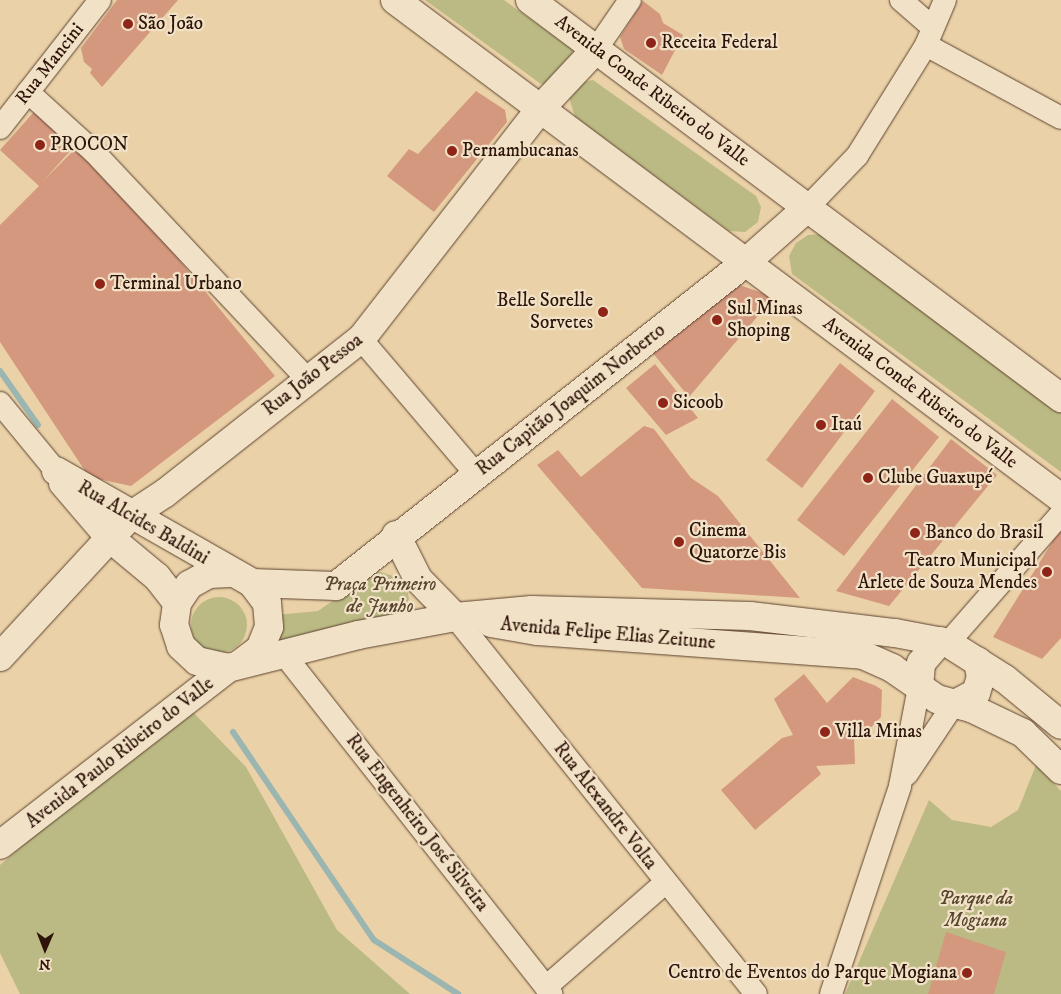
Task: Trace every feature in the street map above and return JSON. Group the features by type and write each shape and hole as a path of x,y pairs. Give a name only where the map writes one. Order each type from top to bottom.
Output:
{"main road":[{"name":"Avenida Conde Ribeiro do Valle","path":"396,0 745,264 1061,498"},
{"name":"Avenida Conde Ribeiro do Valle","path":"530,0 597,48 806,209 1061,398"},
{"name":"Rua João Pessoa","path":"0,657 130,516 165,493 307,379 362,339 540,109 597,48"},
{"name":"Rua Capitão Joaquim Norberto","path":"396,535 745,264 806,209"},
{"path":"56,471 108,491 132,495 165,493"},
{"name":"Rua Alcides Baldini","path":"56,471 130,516 241,578"},
{"name":"Rua Alcides Baldini","path":"56,471 73,499 110,538 157,577 177,603"},
{"path":"396,535 417,577 455,617 364,634 234,666 197,661 182,646 174,625 177,603 196,581 208,574 336,586 396,535"},
{"path":"340,582 364,569 382,566 417,577"},
{"path":"364,634 404,617 414,606 417,577"},
{"path":"234,666 260,649 270,627 267,603 241,578"},
{"name":"Avenida Felipe Elias Zeitune","path":"455,617 532,610 750,616 944,642 978,660 1040,705 1061,725"},
{"name":"Avenida Felipe Elias Zeitune","path":"455,617 538,631 863,655 953,705 971,708 1023,733 1061,770"},
{"path":"919,687 921,663 944,642"},
{"path":"953,705 976,693 981,677 978,660"},
{"name":"Avenida Paulo Ribeiro do Valle","path":"0,845 234,666"}],"street":[{"name":"Rua Mancini","path":"0,128 100,0"},
{"path":"597,48 630,0"},
{"path":"900,0 928,35 1061,118"},
{"path":"806,209 857,156 928,35 945,0"},
{"path":"28,92 94,152 307,379"},
{"path":"362,339 476,474"},
{"name":"Rua Alcides Baldini","path":"0,403 56,471"},
{"path":"944,642 1061,514"},
{"name":"Rua Alexandre Volta","path":"455,617 665,883 756,994"},
{"name":"Rua Engenheiro José Silveira","path":"283,653 549,991"},
{"path":"831,994 900,786 919,687"},
{"path":"900,786 953,705"},
{"path":"549,991 665,883"}],"green space":[{"path":"425,0 504,0 572,49 573,58 545,85 541,84"},
{"path":"593,80 756,196 761,207 758,222 745,232 729,231 575,117 569,97 583,82"},
{"path":"821,234 1061,411 1061,472 792,274 789,256 796,243 808,235"},
{"name":"Praça Primeiro de Junho","path":"381,572 399,578 407,589 409,599 403,610 393,616 267,652 276,615 318,611 373,573"},
{"path":"213,597 225,597 235,601 243,609 247,625 243,641 235,649 225,653 213,653 203,649 195,641 191,631 191,619 195,609 203,601"},
{"path":"187,706 246,767 337,930 410,994 20,994 0,953 0,865"},
{"name":"Parque da Mogiana","path":"1036,765 1061,791 1061,994 845,994 929,800 952,820 991,827 1018,810"}],"building":[{"name":"São João","path":"117,0 178,0 102,87 90,73 92,69 84,62 81,48"},
{"name":"Receita Federal","path":"643,1 660,14 663,23 683,35 662,75 624,49 620,37"},
{"name":"Pernambucanas","path":"476,91 505,110 507,122 434,212 387,176 409,149 418,154"},
{"name":"Terminal Urbano","path":"40,105 80,140 44,180 82,142 275,376 131,486 89,477 0,342 0,225 39,186 0,150"},
{"name":"Sul Minas Shoping","path":"728,281 774,297 689,397 647,346"},
{"name":"Itaú","path":"840,363 875,391 802,488 766,460"},
{"name":"Sicoob","path":"655,364 698,418 666,435 626,388"},
{"name":"Clube Guaxupé","path":"892,399 939,437 844,556 797,520"},
{"name":"Cinema Quatorze Bis","path":"644,426 654,429 691,478 718,496 800,598 642,588 537,465 558,450 581,477"},
{"name":"Banco do Brasil","path":"951,439 997,475 889,606 836,591"},
{"name":"Teatro Municipal Arlete de Souza Mendes","path":"1061,528 1061,638 1042,659 993,637"},
{"path":"804,674 827,703 853,677 876,686 882,690 881,717 861,738 854,737 855,764 816,766 821,774 755,830 721,790 782,738 793,735 774,699"},
{"name":"Centro de Eventos do Parque Mogiana","path":"946,932 1006,952 994,994 928,994"}],"waterway":[{"path":"0,371 38,425"},
{"path":"233,732 374,940 458,994"}],"place":[{"name":"São João","path":"128,24"},
{"name":"Receita Federal","path":"651,43"},
{"name":"PROCON","path":"40,145"},
{"name":"Pernambucanas","path":"452,151"},
{"name":"Terminal Urbano","path":"100,284"},
{"name":"Belle Sorelle Sorvetes","path":"603,312"},
{"name":"Sul Minas Shoping","path":"717,320"},
{"name":"Sicoob","path":"663,403"},
{"name":"Itaú","path":"821,425"},
{"name":"Clube Guaxupé","path":"868,478"},
{"name":"Banco do Brasil","path":"915,533"},
{"name":"Cinema Quatorze Bis","path":"679,542"},
{"name":"Teatro Municipal Arlete de Souza Mendes","path":"1047,572"},
{"name":"Villa Minas","path":"825,732"},
{"name":"Centro de Eventos do Parque Mogiana","path":"967,973"}]}
